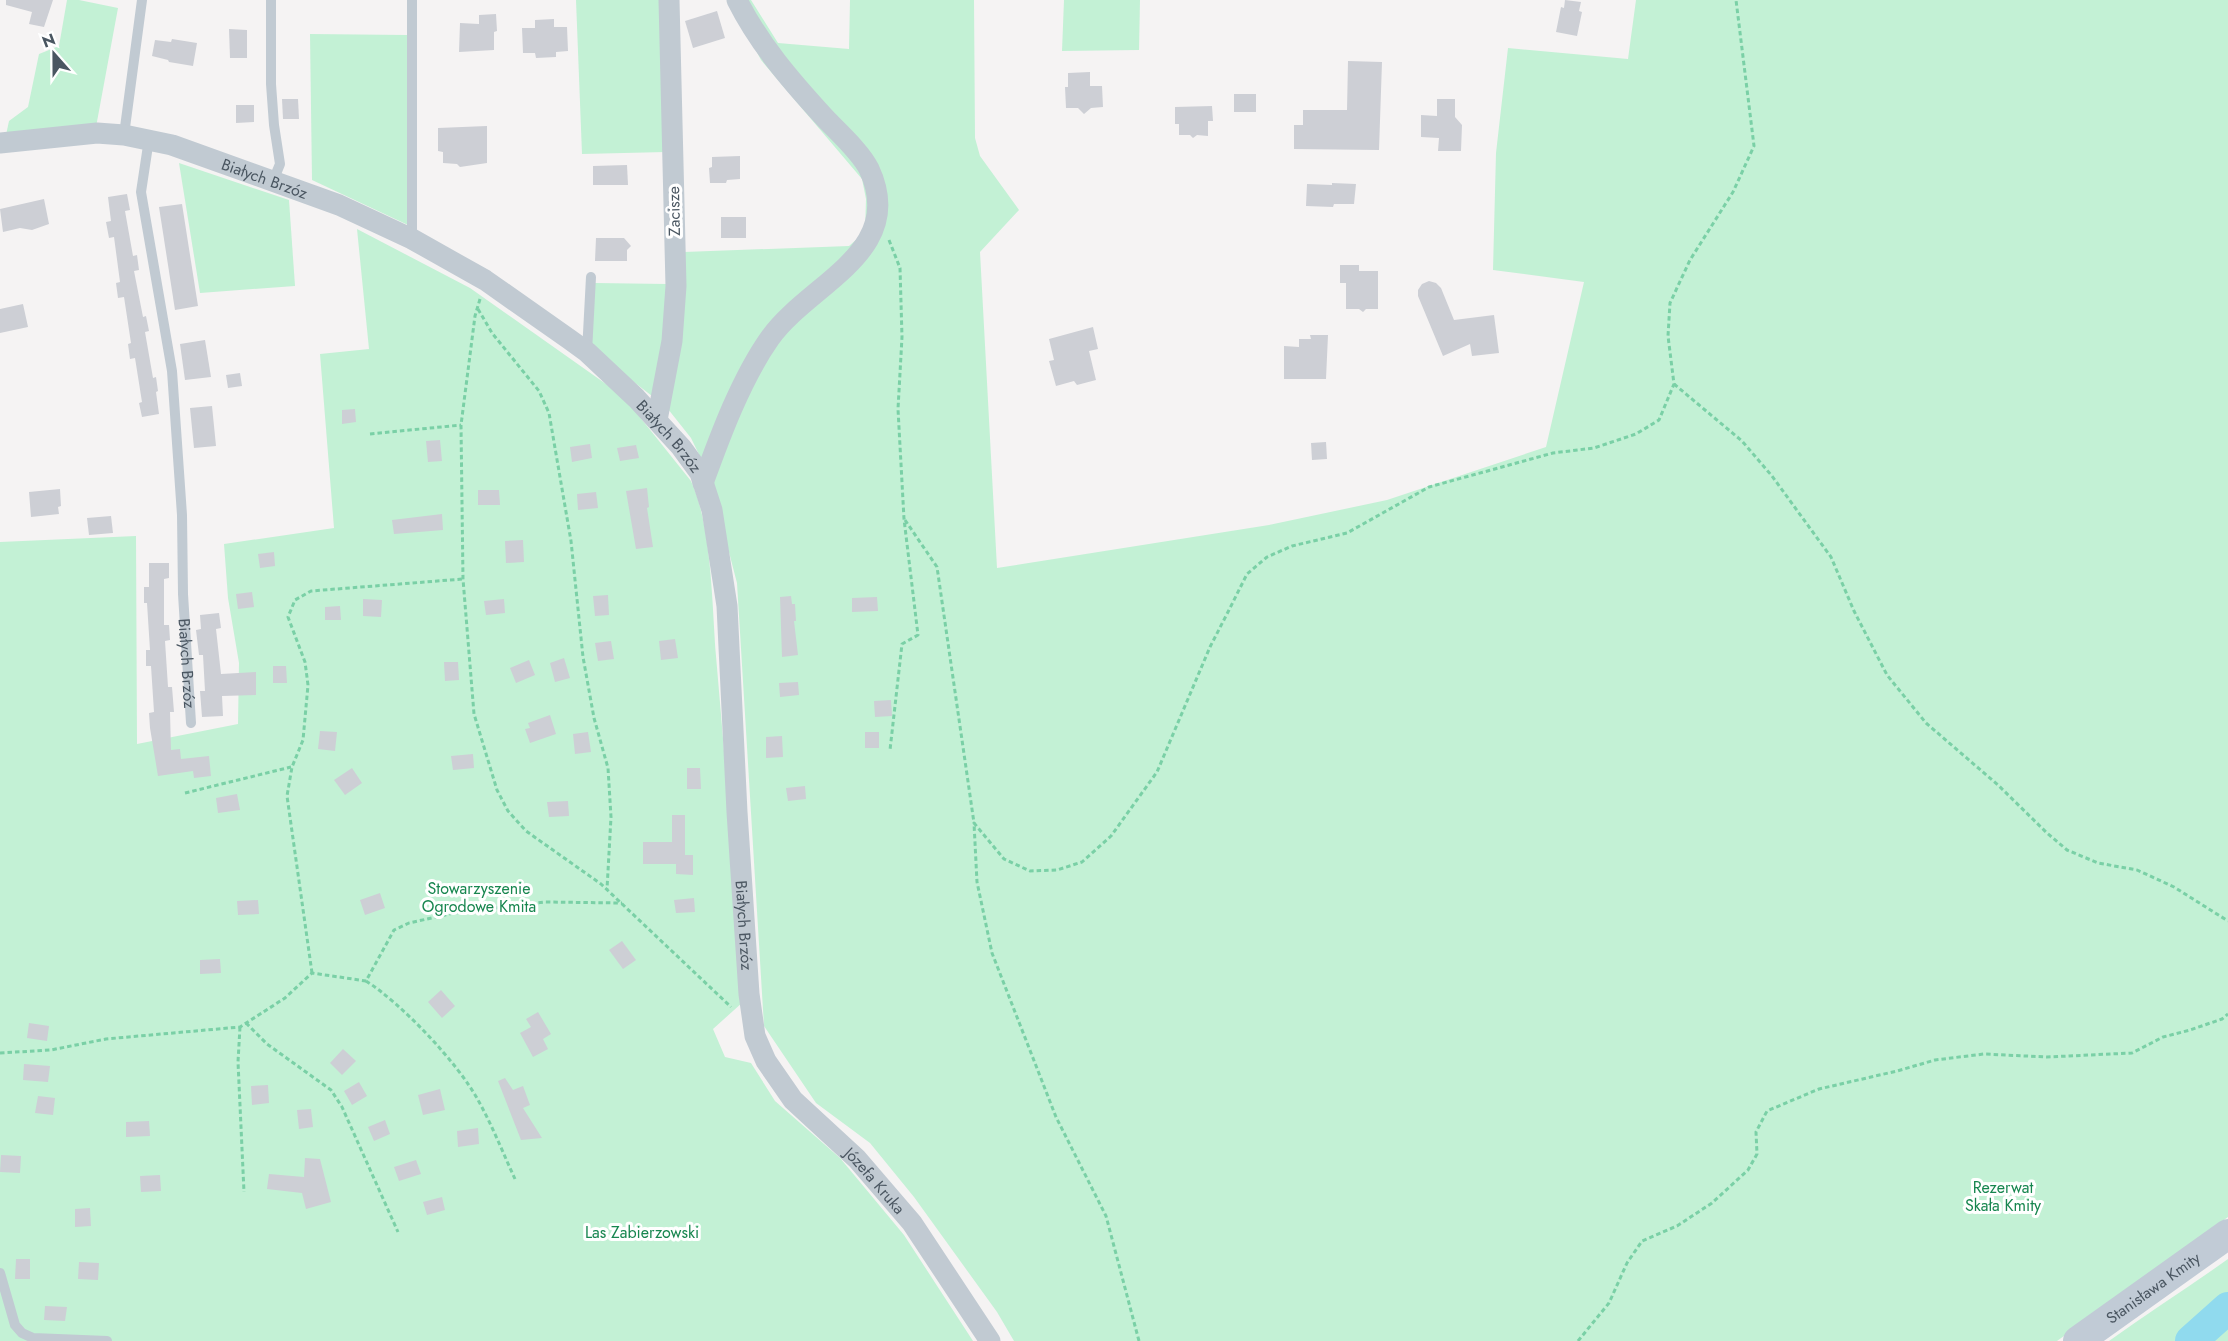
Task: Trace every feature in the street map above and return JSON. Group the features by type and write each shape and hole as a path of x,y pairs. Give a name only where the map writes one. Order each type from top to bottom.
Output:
{"main road":[{"name":"Stanisława Kmity","path":"2078,1341 2228,1234"}],"street":[{"name":"Zacisze","path":"657,420 672,341 676,286 669,0"},
{"path":"703,483 721,434 761,351 782,324 858,255 872,236 878,216 877,193 868,167 775,61 737,0"},
{"name":"Białych Brzóz","path":"0,143 97,133 149,139 172,145 339,205 412,238 485,280 587,352 657,420 700,473 712,510 727,606 737,812 749,994 754,1028"},
{"name":"Józefa Kruka","path":"754,1028 766,1061 793,1100 857,1159 912,1223 990,1341"}],"lane":[{"path":"124,135 142,0"},
{"path":"271,0 271,84 280,164 273,181"},
{"path":"412,0 412,238"},
{"name":"Białych Brzóz","path":"149,139 141,192 172,371 182,515 183,594 191,723"},
{"path":"587,352 591,277"},
{"path":"0,1273 15,1325 22,1333 33,1338 107,1341"}],"path":[{"path":"974,823 1004,859 1030,871 1057,870 1082,862 1111,836 1157,772 1210,647 1233,601 1247,574 1268,557 1292,546 1347,533 1429,487 1553,453 1594,448 1636,434 1659,420 1674,384 1668,336 1670,303 1690,260 1733,192 1754,146 1736,0"},
{"path":"878,216 888,235 900,268 902,337 898,410 904,519 918,635 902,644 890,750"},
{"path":"481,296 477,307 461,425 463,579 474,714 497,790 508,811 526,831 607,889 734,1009"},
{"path":"477,307 492,333 539,391 549,412 571,542 583,657 594,718 608,768 611,817 607,889"},
{"path":"1674,384 1742,441 1772,476 1831,557 1854,611 1887,675 1926,723 1998,785 2067,850 2098,863 2137,870 2174,887 2228,921"},
{"path":"370,434 461,425"},
{"path":"904,519 937,567 974,823 977,882 993,953 1056,1117 1106,1216 1139,1341"},
{"path":"312,973 286,796 292,766 303,740 308,685 305,662 288,617 295,600 311,591 463,579"},
{"path":"185,793 292,766"},
{"path":"366,981 394,930 409,922 454,913 545,902 622,903"},
{"path":"312,973 366,981 383,992 408,1016 461,1074 478,1100 515,1179"},
{"path":"0,1053 51,1050 106,1039 240,1027 285,998 312,973"},
{"path":"1578,1341 1609,1303 1627,1263 1642,1241 1677,1227 1712,1203 1748,1170 1757,1154 1756,1132 1767,1111 1819,1089 1935,1060 1984,1054 2047,1057 2132,1053 2163,1036 2190,1030 2222,1019 2228,1014"},
{"path":"246,1023 267,1044 331,1090 342,1107 398,1232"},
{"path":"240,1027 238,1062 244,1192"}],"green space":[{"path":"67,0 79,0 118,8 96,127 6,135 9,121 28,107 39,54 59,46"},
{"path":"576,0 665,0 666,152 582,154"},
{"name":"Rezerwat Skała Kmity","path":"730,0 751,0 778,43 849,49 850,0 974,0 975,138 980,156 1019,210 980,252 997,568 1269,525 1387,500 1546,447 1584,282 1493,270 1496,153 1508,48 1628,59 1636,0 2228,0 2228,1217 2057,1341 1014,1341 997,1312 914,1197 870,1143 816,1103 764,1026 737,583 709,475 691,438 664,404 684,252 849,246 865,232 866,199 862,179 761,60"},
{"path":"1064,0 1140,0 1139,50 1062,51"},
{"path":"310,34 407,35 408,225 312,180"},
{"path":"179,163 289,200 295,286 200,293"},
{"name":"Stowarzyszenie Ogrodowe Kmita","path":"357,229 470,288 623,396 691,481 703,520 710,567 743,1002 713,1029 725,1057 751,1063 775,1101 840,1158 904,1235 973,1341 0,1341 0,542 136,536 137,744 238,724 239,663 228,598 224,544 334,528 320,354 369,349"},
{"path":"595,283 667,284 661,381 652,396 590,348"},
{"path":"2228,1259 2228,1341 2109,1341 2198,1280"}],"building":[{"path":"6,0 53,0 44,27 29,24 32,12 6,5"},
{"path":"1565,0 1581,2 1579,11 1582,12 1577,36 1556,32 1561,7 1564,8"},
{"path":"717,11 725,38 693,48 685,21"},
{"path":"496,14 497,31 494,32 494,50 459,52 460,23 479,24 479,15"},
{"path":"554,19 554,27 567,27 568,51 556,52 556,57 536,58 535,53 523,53 522,28 535,28 535,20"},
{"path":"229,29 247,30 247,58 230,58"},
{"path":"172,39 197,43 193,66 169,62 152,56 155,40 171,42"},
{"path":"1348,61 1382,62 1379,150 1294,149 1294,125 1303,125 1303,110 1347,110"},
{"path":"1090,72 1090,86 1102,86 1103,107 1091,108 1084,114 1078,108 1066,108 1065,87 1068,87 1068,73"},
{"path":"1234,94 1256,94 1256,112 1234,112"},
{"path":"282,99 298,99 299,119 283,119"},
{"path":"1437,99 1455,99 1455,117 1462,125 1461,151 1438,151 1439,138 1421,137 1421,115 1437,116"},
{"path":"236,105 254,105 254,122 236,123"},
{"path":"1212,106 1213,121 1208,121 1208,136 1197,135 1193,138 1190,135 1179,135 1179,124 1175,124 1175,107"},
{"path":"487,126 487,163 460,167 457,164 443,163 443,152 438,151 438,128"},
{"path":"740,156 740,179 727,180 726,183 710,183 709,168 712,167 712,157"},
{"path":"627,165 628,185 593,185 593,166"},
{"path":"1332,183 1356,184 1354,204 1334,204 1333,207 1306,206 1307,184 1332,185"},
{"path":"127,194 130,210 125,211 133,256 137,255 139,270 134,271 143,317 146,316 149,331 145,332 153,378 156,377 158,391 156,392 159,414 142,417 135,358 130,359 128,344 131,343 124,297 118,298 116,283 120,282 114,237 109,238 106,222 111,221 108,197"},
{"path":"44,199 49,224 32,230 20,228 3,232 0,209"},
{"path":"182,204 198,306 175,310 159,207"},
{"path":"721,217 746,217 746,238 721,238"},
{"path":"596,238 624,238 631,246 627,250 627,261 595,261"},
{"path":"1340,265 1359,265 1359,271 1378,271 1378,309 1366,309 1363,312 1359,309 1346,309 1346,283 1340,283"},
{"path":"1429,281 1441,288 1454,320 1494,315 1499,353 1472,356 1470,344 1443,356 1418,296 1418,290 1422,284"},
{"path":"23,304 28,327 0,333 0,309"},
{"path":"1093,327 1098,349 1089,351 1096,380 1077,385 1074,381 1056,386 1049,361 1054,360 1049,339"},
{"path":"1310,335 1328,335 1326,379 1284,379 1284,346 1299,347 1299,339 1311,339"},
{"path":"205,340 211,377 185,380 180,344"},
{"path":"240,373 242,386 228,388 226,375"},
{"path":"212,406 216,446 194,448 190,408"},
{"path":"355,409 356,422 342,424 342,410"},
{"path":"440,440 442,461 428,462 426,441"},
{"path":"1326,442 1327,459 1312,460 1311,443"},
{"path":"590,444 592,458 572,462 570,447"},
{"path":"636,445 639,458 620,461 617,448"},
{"path":"647,488 649,507 647,508 653,547 636,549 626,491"},
{"path":"60,489 59,514 31,517 29,492"},
{"path":"478,490 499,490 500,505 478,505"},
{"path":"596,492 598,508 578,510 577,494"},
{"path":"442,514 443,530 394,534 392,520"},
{"path":"111,516 113,533 89,535 87,518"},
{"path":"523,540 524,562 506,563 505,541"},
{"path":"274,552 275,566 260,568 258,554"},
{"path":"149,563 169,563 169,578 164,579 164,625 169,625 170,640 165,641 168,687 172,687 174,712 170,712 171,750 180,749 181,759 209,756 211,776 194,778 193,771 158,776 149,713 154,712 151,666 146,666 146,650 150,650 144,587 149,587"},
{"path":"252,592 254,607 238,609 236,594"},
{"path":"608,595 609,615 595,616 593,596"},
{"path":"791,596 792,604 795,604 796,621 794,621 798,655 782,657 780,597"},
{"path":"877,597 878,611 852,612 852,598"},
{"path":"363,599 382,600 381,617 363,616"},
{"path":"504,599 505,613 486,615 484,601"},
{"path":"340,606 341,620 325,620 325,607"},
{"path":"219,613 221,628 216,629 221,674 256,672 256,695 222,696 223,716 202,717 200,691 205,691 203,655 199,655 196,630 201,629 200,615"},
{"path":"675,639 678,658 661,660 659,641"},
{"path":"611,641 614,659 598,661 595,643"},
{"path":"564,658 570,678 555,682 550,663"},
{"path":"529,660 535,675 516,683 510,668"},
{"path":"444,662 458,662 459,680 445,681"},
{"path":"273,666 286,666 287,683 273,683"},
{"path":"798,682 799,695 780,697 779,683"},
{"path":"891,700 892,716 875,717 874,701"},
{"path":"550,715 556,734 530,743 525,729 530,728 528,723"},
{"path":"320,731 337,732 335,751 318,749"},
{"path":"588,732 591,752 575,754 573,734"},
{"path":"865,732 879,732 879,748 865,748"},
{"path":"782,736 783,757 766,758 766,737"},
{"path":"473,754 474,768 453,770 451,756"},
{"path":"352,768 362,783 345,795 334,780"},
{"path":"687,768 700,768 701,789 687,789"},
{"path":"805,786 806,799 788,801 786,788"},
{"path":"237,794 240,810 218,813 216,798"},
{"path":"568,801 569,816 549,817 547,802"},
{"path":"672,815 685,815 685,855 693,855 693,875 676,874 676,864 643,864 643,842 672,842"},
{"path":"380,893 385,908 365,915 360,900"},
{"path":"694,898 695,912 676,913 674,900"},
{"path":"258,900 259,914 238,915 237,901"},
{"path":"622,941 636,960 623,969 609,950"},
{"path":"220,959 221,973 200,974 200,960"},
{"path":"441,990 455,1006 442,1018 428,1002"},
{"path":"538,1012 551,1034 543,1039 548,1049 533,1057 520,1033 531,1027 526,1019"},
{"path":"29,1023 49,1026 47,1041 27,1038"},
{"path":"343,1049 356,1061 342,1075 330,1063"},
{"path":"24,1064 50,1066 48,1082 23,1080"},
{"path":"505,1078 513,1090 523,1086 530,1105 523,1108 542,1138 521,1140 498,1081"},
{"path":"359,1082 367,1096 352,1105 344,1091"},
{"path":"268,1085 269,1103 252,1105 251,1086"},
{"path":"440,1089 445,1110 423,1115 418,1095"},
{"path":"38,1096 55,1098 53,1115 35,1113"},
{"path":"311,1109 313,1127 299,1129 297,1110"},
{"path":"385,1120 390,1134 374,1141 368,1127"},
{"path":"149,1121 150,1136 126,1137 126,1122"},
{"path":"478,1128 479,1144 458,1147 457,1131"},
{"path":"1,1155 21,1156 20,1173 0,1172"},
{"path":"305,1158 320,1159 331,1202 306,1209 302,1193 267,1189 269,1174 304,1177"},
{"path":"416,1160 421,1174 399,1181 394,1167"},
{"path":"160,1175 161,1191 141,1192 140,1176"},
{"path":"442,1197 445,1210 427,1215 423,1202"},
{"path":"90,1208 91,1226 75,1227 75,1209"},
{"path":"16,1259 30,1259 30,1279 15,1279"},
{"path":"79,1262 99,1263 98,1280 78,1279"},
{"path":"45,1306 67,1307 65,1321 44,1320"}],"waterway":[{"path":"2191,1341 2228,1308"}],"park label":[{"name":"Las Zabierzowski","path":"642,1232"}]}
